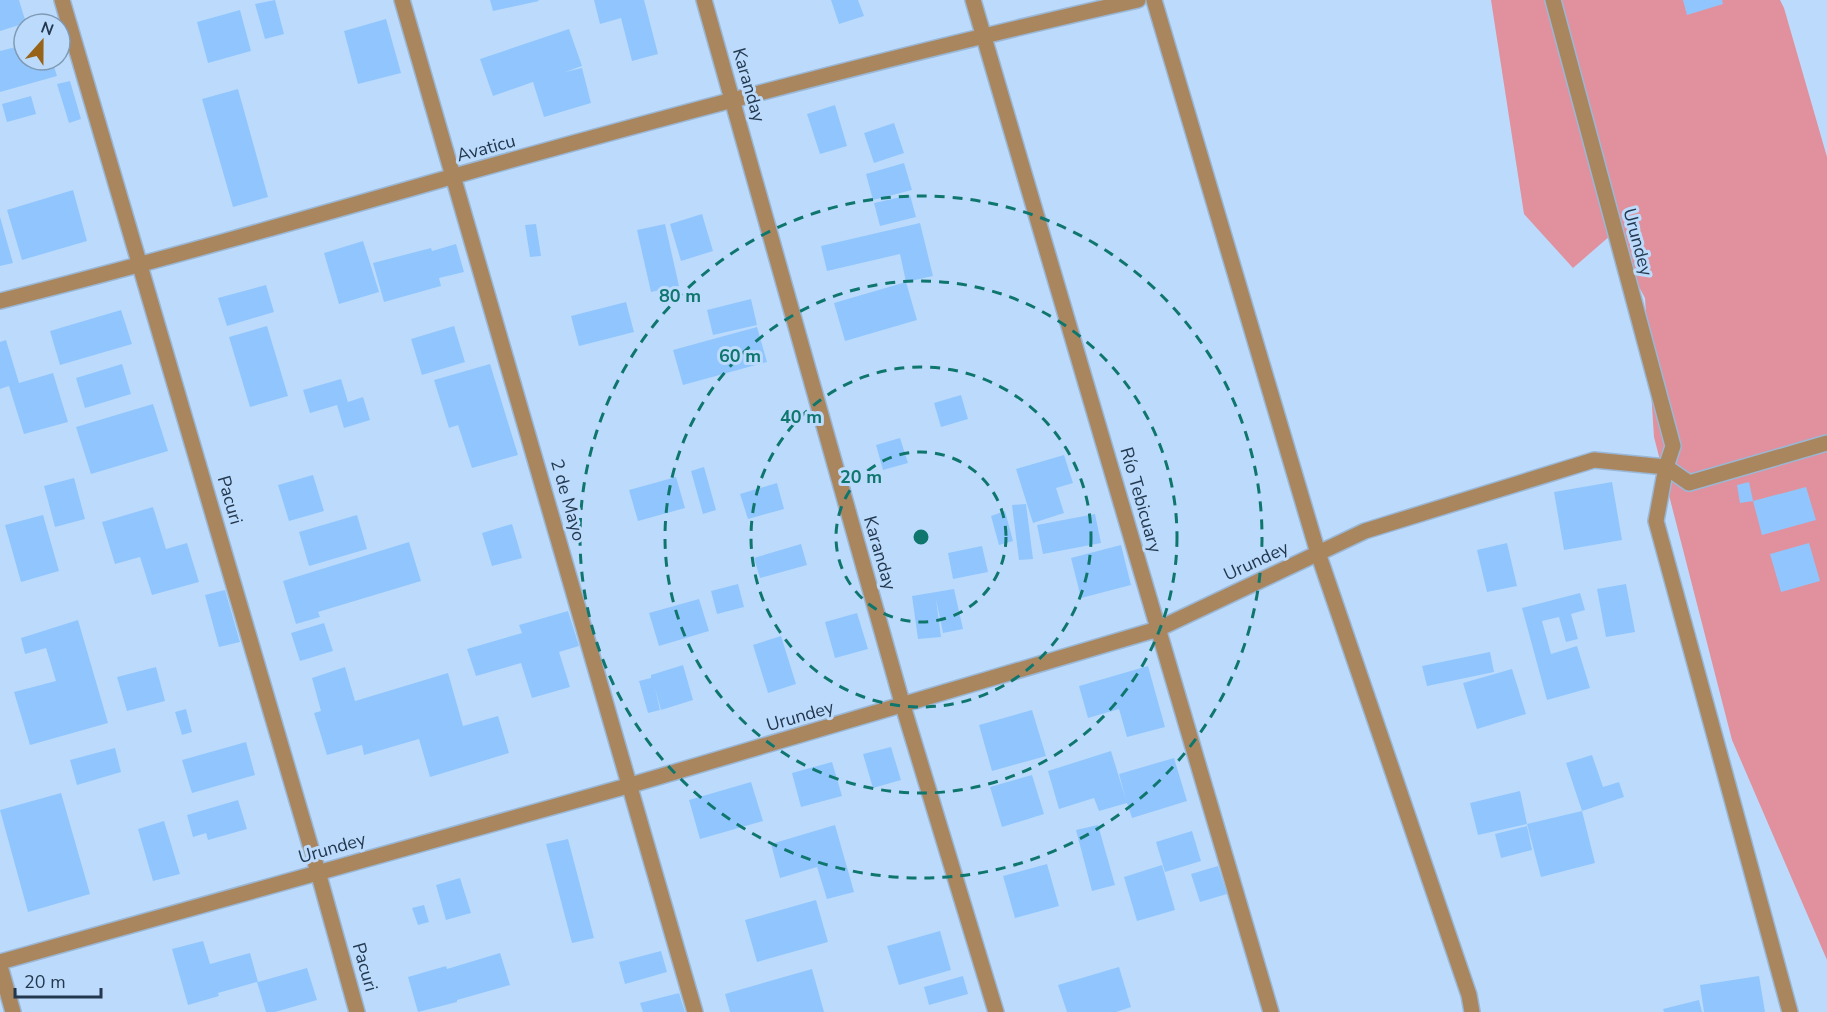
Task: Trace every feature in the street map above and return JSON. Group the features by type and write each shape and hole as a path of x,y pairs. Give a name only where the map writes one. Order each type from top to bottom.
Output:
{"street":[{"name":"Pacuri","path":"62,0 357,1012"},
{"name":"2 de Mayo","path":"402,0 695,1012"},
{"name":"Karanday","path":"704,0 903,706 996,1012"},
{"name":"Río Tebicuary","path":"972,0 1271,1012"},
{"name":"Avaticu","path":"0,301 141,266 733,100 983,35 1138,0"},
{"path":"1154,0 1318,553 1473,1012"},
{"name":"Urundey","path":"1553,0 1673,446 1666,467 1656,521 1790,1012"},
{"path":"1666,467 1689,483 1827,443"},
{"name":"Urundey","path":"0,964 631,785 1158,629 1365,531 1594,460 1666,467"},
{"path":"0,964 14,1012"}],"shaded area":[{"path":"1491,0 1780,0 1784,8 1827,157 1827,960 1732,740 1654,437 1645,298 1611,235 1573,268 1524,214"}],"building":[{"path":"0,0 19,0 23,12 12,12 12,27 0,31"},
{"path":"275,0 284,34 265,39 255,4"},
{"path":"490,0 538,0 539,1 493,11"},
{"path":"594,0 644,0 658,54 632,61 621,18 600,24"},
{"path":"831,0 858,0 864,16 839,24"},
{"path":"1683,0 1722,0 1723,4 1687,15"},
{"path":"240,10 251,51 208,63 197,22"},
{"path":"386,19 401,73 358,84 344,31"},
{"path":"569,29 582,66 565,72 582,68 591,103 544,117 533,82 493,96 480,59"},
{"path":"12,48 12,72 56,72 57,76 0,92 0,51"},
{"path":"70,81 81,119 69,123 57,84"},
{"path":"238,89 268,197 233,207 202,99"},
{"path":"31,96 36,114 7,122 2,104"},
{"path":"835,105 847,146 820,154 807,114"},
{"path":"894,123 904,153 874,163 864,133"},
{"path":"904,163 912,190 873,200 866,174"},
{"path":"73,190 87,241 22,260 7,210"},
{"path":"910,195 916,217 880,226 874,203"},
{"path":"702,214 713,251 681,261 670,224"},
{"path":"0,217 13,263 0,266"},
{"path":"920,223 933,276 906,282 900,254 827,271 821,246"},
{"path":"536,224 541,256 530,257 525,225"},
{"path":"665,224 679,286 651,292 637,230"},
{"path":"363,241 379,292 339,304 324,253"},
{"path":"456,244 464,272 439,278 441,286 384,302 373,263"},
{"path":"906,282 917,320 845,341 834,303"},
{"path":"266,285 274,312 227,326 218,298"},
{"path":"751,299 757,325 713,335 707,310"},
{"path":"626,302 634,332 579,346 571,316"},
{"path":"121,310 132,344 60,365 50,331"},
{"path":"267,326 288,396 250,407 229,337"},
{"path":"454,326 465,362 422,375 411,339"},
{"path":"757,327 767,362 683,385 673,350"},
{"path":"6,340 19,383 53,373 68,422 24,434 9,386 0,389 0,342"},
{"path":"122,364 131,394 85,408 76,378"},
{"path":"490,364 518,455 472,468 458,425 449,428 434,380"},
{"path":"341,379 348,402 363,397 370,420 344,428 337,405 310,413 303,390"},
{"path":"961,395 968,419 941,427 934,403"},
{"path":"153,404 168,451 91,474 76,427"},
{"path":"900,438 908,463 883,470 876,445"},
{"path":"1064,455 1073,483 1056,488 1064,513 1033,523 1016,469"},
{"path":"704,467 716,510 703,514 691,471"},
{"path":"313,475 324,511 289,521 278,485"},
{"path":"676,477 685,508 638,521 629,490"},
{"path":"74,478 85,519 55,527 44,486"},
{"path":"1612,482 1622,540 1564,550 1554,492"},
{"path":"1749,482 1753,501 1740,503 1737,485"},
{"path":"777,483 784,509 748,519 740,494"},
{"path":"1806,487 1816,520 1762,535 1753,501"},
{"path":"1026,504 1033,559 1019,560 1012,505"},
{"path":"153,507 166,549 187,543 199,582 152,595 140,557 115,564 102,522"},
{"path":"1005,511 1013,541 999,545 991,516"},
{"path":"1095,514 1101,543 1043,554 1037,525"},
{"path":"43,515 59,571 21,582 5,525"},
{"path":"357,515 367,549 309,566 299,532"},
{"path":"512,524 522,558 492,566 482,533"},
{"path":"409,542 421,581 318,612 320,617 296,624 283,581"},
{"path":"1507,543 1517,586 1487,592 1477,550"},
{"path":"1809,543 1820,581 1781,592 1770,554"},
{"path":"801,544 807,565 760,578 754,558"},
{"path":"1121,545 1131,585 1081,598 1071,558"},
{"path":"982,546 988,572 953,579 948,553"},
{"path":"738,584 744,607 717,614 711,591"},
{"path":"1626,584 1635,632 1606,637 1597,589"},
{"path":"954,589 963,629 943,633 936,599 941,637 918,639 912,596"},
{"path":"225,590 240,642 219,647 205,595"},
{"path":"1580,593 1585,610 1571,614 1578,639 1566,642 1559,617 1542,621 1551,654 1577,646 1590,688 1547,700 1522,608"},
{"path":"699,599 709,631 659,646 649,613"},
{"path":"568,611 579,646 559,652 570,687 532,698 521,663 476,676 467,649 522,633 519,625"},
{"path":"857,613 868,649 835,658 825,622"},
{"path":"78,620 108,723 30,745 14,692 56,681 46,648 25,654 21,638"},
{"path":"324,623 333,651 300,661 291,633"},
{"path":"781,636 796,684 768,693 753,645"},
{"path":"1490,652 1494,672 1427,686 1422,666"},
{"path":"683,665 693,700 661,710 655,688 660,710 648,713 639,681"},
{"path":"1148,666 1165,727 1127,737 1119,709 1088,718 1079,686"},
{"path":"156,667 165,701 127,711 117,677"},
{"path":"345,667 355,701 448,673 463,726 498,716 509,753 430,777 419,739 364,755 362,745 327,755 314,713 321,711 312,678"},
{"path":"1512,669 1526,714 1477,729 1463,683"},
{"path":"186,709 192,732 182,735 175,712"},
{"path":"1032,710 1046,756 992,771 979,725"},
{"path":"246,742 255,775 192,793 182,760"},
{"path":"891,747 901,780 873,788 863,754"},
{"path":"115,748 121,772 77,785 70,760"},
{"path":"1111,751 1126,800 1119,774 1174,758 1187,801 1132,818 1127,803 1099,811 1094,798 1059,809 1048,771"},
{"path":"1592,755 1603,787 1619,782 1624,797 1582,811 1566,763"},
{"path":"832,762 842,796 801,807 792,773"},
{"path":"1032,775 1044,814 1002,827 990,787"},
{"path":"751,782 763,821 700,839 689,800"},
{"path":"1520,791 1527,824 1478,835 1470,803"},
{"path":"61,793 90,894 28,912 0,810"},
{"path":"238,800 247,829 208,840 206,833 193,837 187,815"},
{"path":"1582,811 1595,863 1541,877 1527,824"},
{"path":"164,821 180,874 153,881 138,829"},
{"path":"835,825 854,892 827,899 817,867 780,878 771,844"},
{"path":"1098,825 1115,885 1092,891 1076,830"},
{"path":"1527,826 1532,850 1501,858 1495,834"},
{"path":"1192,831 1201,861 1165,872 1156,842"},
{"path":"568,839 594,938 572,943 546,844"},
{"path":"1047,864 1059,906 1015,918 1003,876"},
{"path":"1162,865 1175,910 1137,921 1124,877"},
{"path":"1218,866 1227,894 1200,902 1191,874"},
{"path":"460,878 471,913 446,920 436,885"},
{"path":"816,900 828,942 757,962 745,920"},
{"path":"424,905 429,922 418,925 412,908"},
{"path":"940,931 951,970 899,985 887,946"},
{"path":"203,941 210,964 250,953 258,982 307,968 317,1000 275,1012 266,1012 257,982 218,993 219,996 188,1005 172,949"},
{"path":"661,951 667,972 625,984 619,962"},
{"path":"500,953 510,985 418,1012 408,977 446,966 447,969"},
{"path":"1119,967 1131,1007 1116,1012 1067,1012 1058,985"},
{"path":"812,969 824,1012 730,1012 725,994"},
{"path":"963,976 968,994 929,1005 924,987"},
{"path":"1759,976 1765,1012 1704,1012 1700,985"},
{"path":"679,993 685,1012 643,1012 640,1003"},
{"path":"1699,1000 1702,1012 1664,1012 1663,1009"}]}
